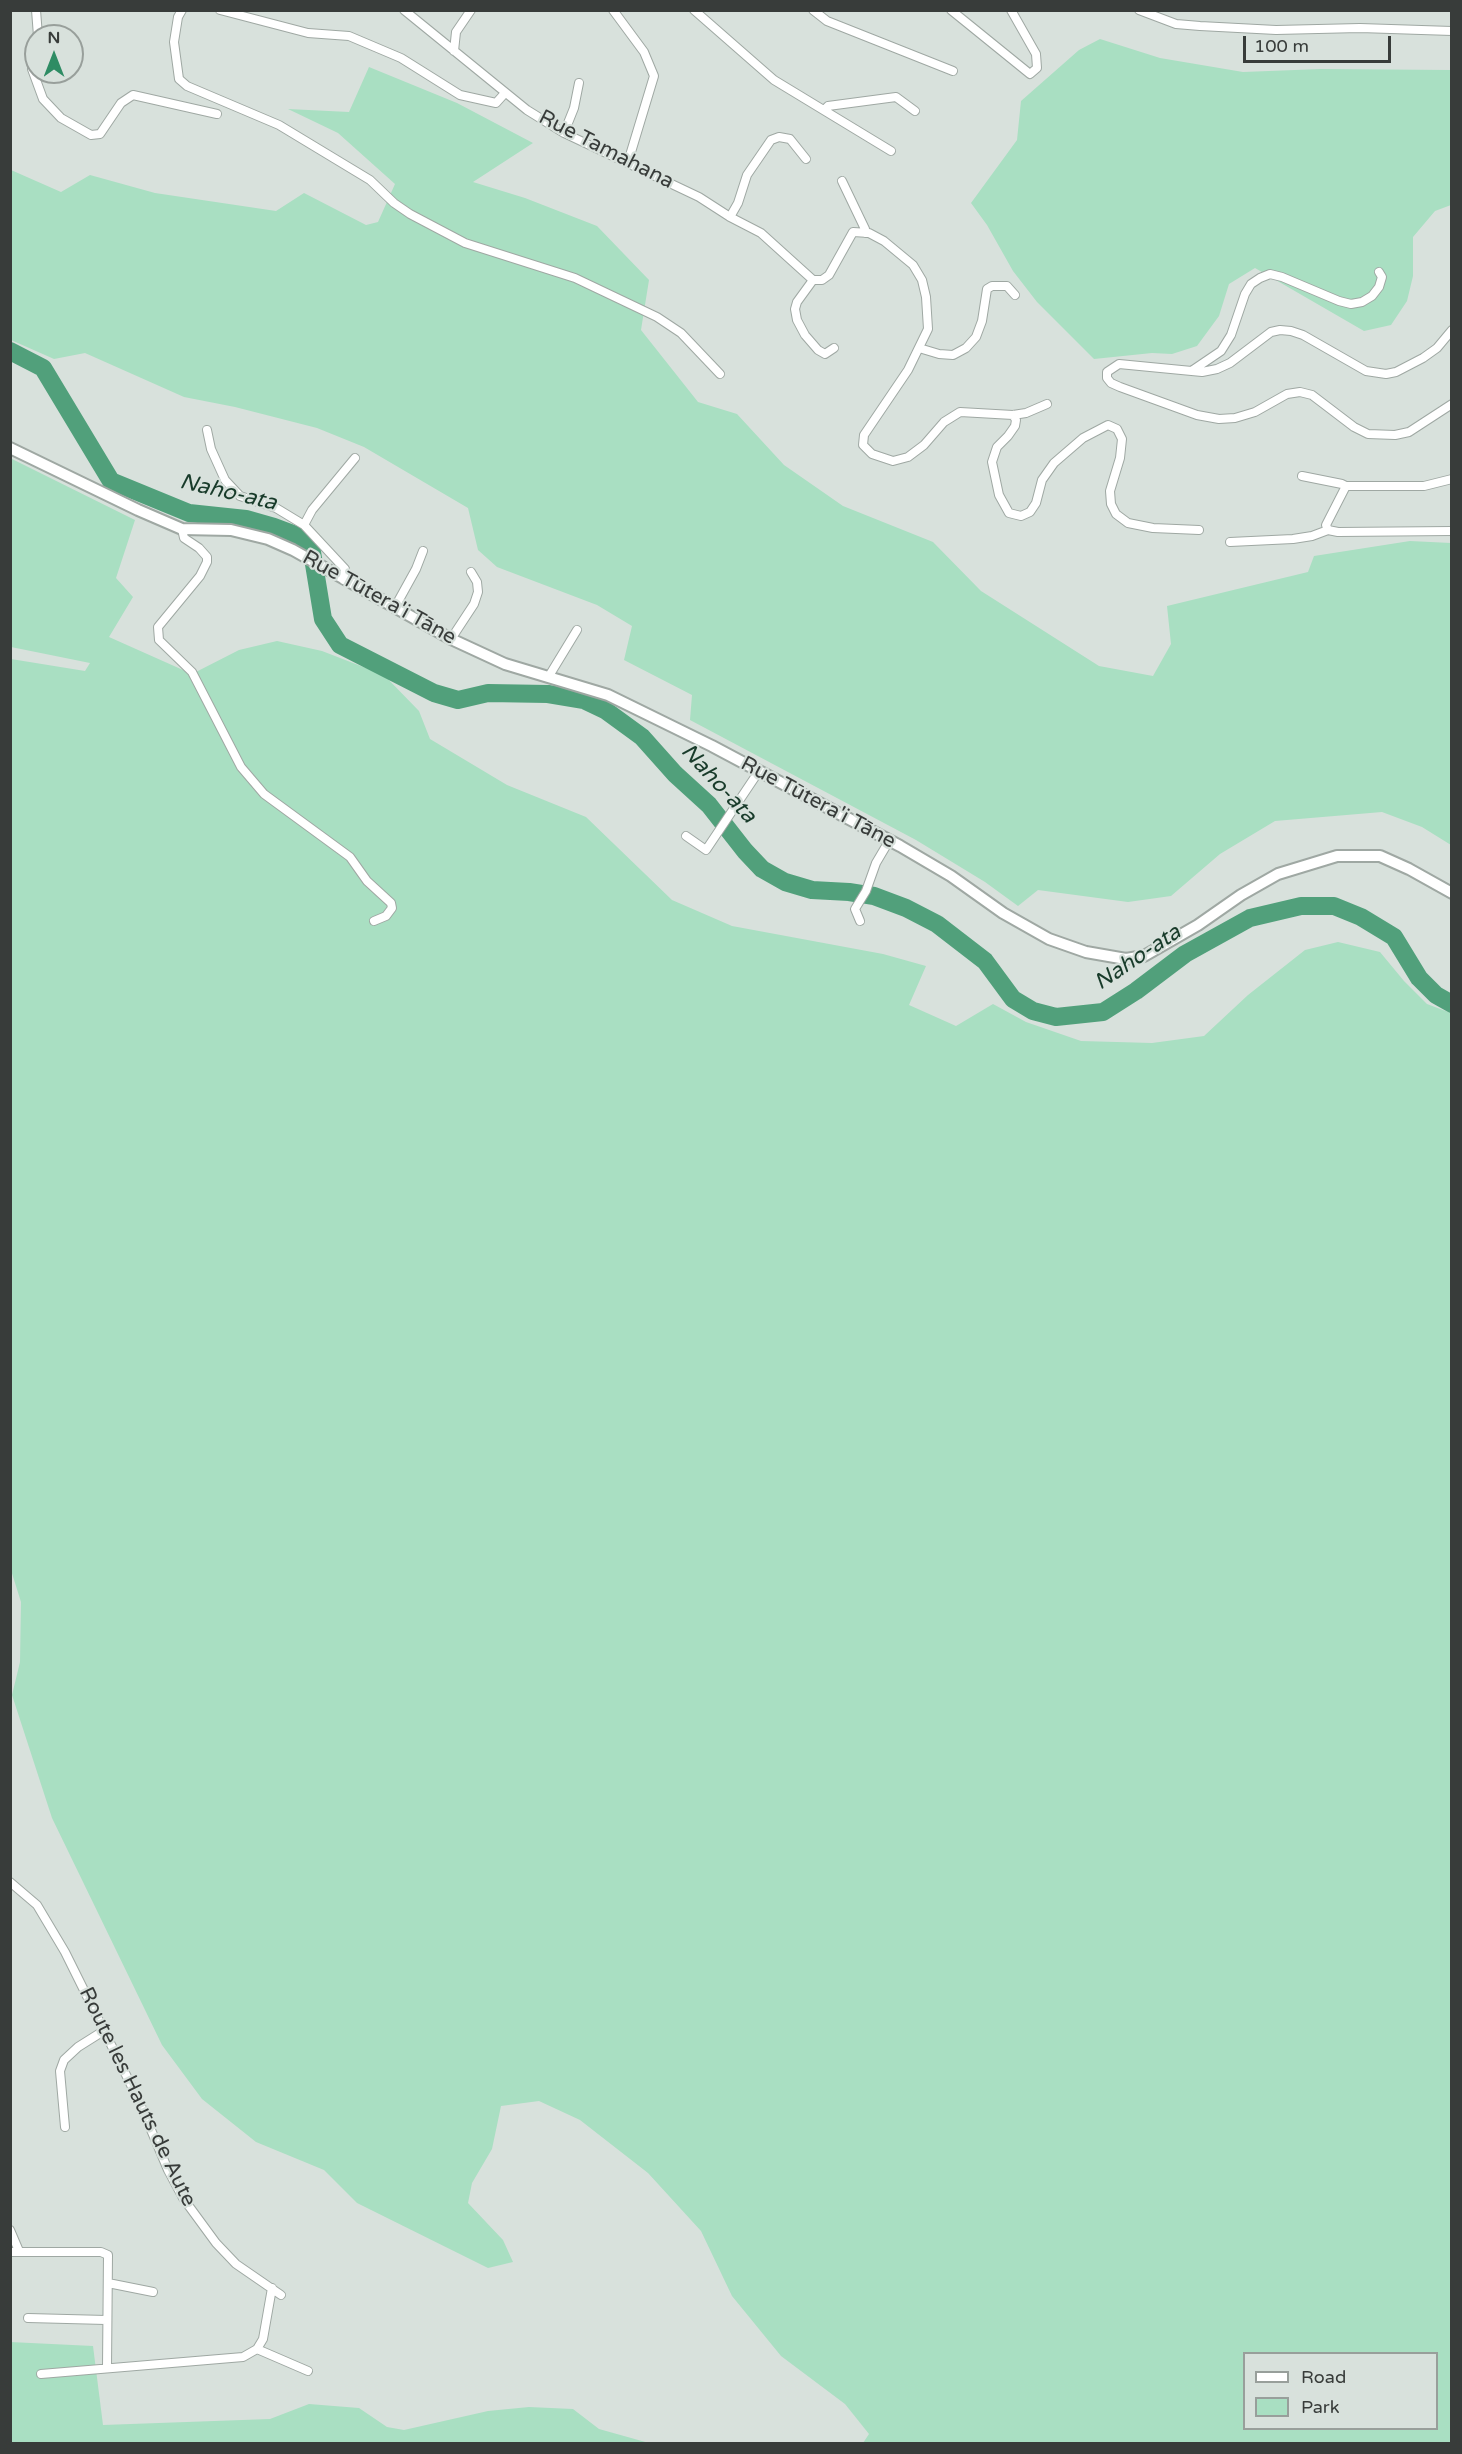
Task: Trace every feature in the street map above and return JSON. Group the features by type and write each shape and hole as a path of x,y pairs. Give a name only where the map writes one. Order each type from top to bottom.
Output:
{"street":[{"path":"182,10 178,17 174,42 179,80 187,86 279,125 370,180 394,203 410,214 465,243 575,278 657,317 681,333 720,374"},
{"path":"220,10 308,33 349,36 400,58 460,94 496,103 505,93"},
{"name":"Rue Tamahana","path":"404,10 505,93 564,133 699,196 730,217 761,233 813,280"},
{"path":"454,51 456,32 471,10"},
{"path":"613,10 644,52 654,76 628,162"},
{"path":"693,10 774,80 891,152"},
{"path":"813,10 837,26 953,71"},
{"path":"951,10 1030,74 1037,68 1036,54 1011,10"},
{"path":"1139,10 1176,24 1200,26 1276,30 1360,28 1452,31"},
{"path":"564,133 574,108 579,83"},
{"path":"38,84 43,99 61,118 91,135 100,134 121,103 133,95 217,114"},
{"path":"824,110 828,106 896,97 915,111"},
{"path":"730,217 738,203 747,175 771,140 779,137 790,140 806,159"},
{"path":"842,181 865,233"},
{"path":"834,348 825,354 818,350 805,335 797,320 795,309 797,302 813,280 822,280 829,275 854,232 865,233 875,236 892,247 921,275 926,297 928,325 908,370 865,431 862,441 868,452 885,460 900,460 916,451 944,422 956,414 971,412 1013,415 1026,413 1047,404"},
{"path":"1193,370 1221,351 1231,335 1245,294 1251,284 1260,278 1270,274 1282,277 1351,304 1362,302 1371,296 1379,286 1382,277 1379,272"},
{"path":"919,348 952,355 966,348 976,337 982,321 987,289 992,286 1007,286 1015,295"},
{"path":"1452,330 1437,348 1423,358 1396,372 1386,374 1366,371 1291,330 1271,332 1230,363 1216,369 1202,372 1119,364 1107,372 1107,378 1120,387 1170,406 1219,419 1235,418 1255,412 1287,394 1300,392 1312,395 1354,427 1368,434 1409,432 1452,404"},
{"path":"1013,415 1016,420 1015,426 997,447 992,462 999,495 1009,513 1021,516 1030,512 1036,502 1042,480 1054,463 1083,438 1108,425 1117,429 1122,439 1121,453 1110,491 1111,504 1116,514 1128,523 1153,528 1199,530"},
{"path":"207,430 211,449 221,474 240,496 276,508 304,525 345,569 344,580"},
{"name":"Rue Tūtera'i Tāne","path":"10,448 182,529 231,530 268,539 293,550 451,639 505,664 609,695 759,771 889,841 951,876 1003,913 1050,939 1086,952 1126,959 1144,956 1278,874 1337,856 1380,856 1409,869 1452,894"},
{"path":"304,525 318,502 355,458"},
{"path":"1302,476 1342,483 1346,486 1424,486 1452,479"},
{"path":"1328,530 1326,525 1329,515 1346,486"},
{"path":"182,529 184,538 199,548 207,557 207,562 200,576 158,627 159,640 192,672 241,767 264,794 351,857 367,880 391,903 393,908 386,916 374,921"},
{"path":"1230,542 1293,539 1312,536 1328,530 1338,532 1452,531"},
{"path":"395,607 423,551"},
{"path":"451,639 474,604 478,592 477,582 471,572"},
{"path":"549,676 577,630"},
{"path":"686,836 706,850 759,771"},
{"path":"860,921 855,909 889,841"},
{"name":"Route les Hauts de Aute","path":"10,1882 37,1905 65,1952 105,2030 168,2170 183,2198 216,2243 236,2264 281,2295"},
{"path":"65,2127 60,2071 64,2060 78,2047 105,2030"},
{"path":"10,2230 15,2251 101,2252 108,2255 107,2367"},
{"path":"108,2283 153,2292"},
{"path":"41,2374 243,2357 257,2349 262,2339 272,2288"},
{"path":"28,2318 106,2320"},
{"path":"257,2349 308,2372"}],"green space":[{"path":"1100,39 1160,58 1243,72 1321,69 1451,70 1451,205 1435,211 1413,237 1413,276 1407,301 1391,325 1364,331 1255,268 1229,284 1219,316 1197,346 1172,354 1152,353 1094,359 1037,302 1013,271 987,225 971,203 1017,140 1021,101 1079,50"},
{"path":"369,67 457,103 533,143 473,182 525,198 597,226 649,280 641,330 698,402 737,414 784,465 843,506 933,542 981,591 1099,666 1153,676 1171,644 1167,606 1308,572 1314,556 1410,541 1451,543 1451,845 1422,827 1382,812 1275,821 1220,854 1171,896 1128,902 1038,890 1018,906 985,882 916,840 690,720 692,695 624,660 632,626 597,605 497,567 478,550 468,508 364,447 317,428 235,407 184,397 85,353 54,359 11,340 11,170 61,192 90,175 155,193 276,211 304,193 366,225 378,222 395,184 338,133 288,109 349,112"},
{"path":"10,458 135,520 116,578 133,597 109,637 192,674 239,650 277,641 322,651 384,675 419,711 430,739 507,785 586,817 672,900 732,926 883,954 926,966 909,1005 956,1026 993,1004 1026,1022 1081,1041 1152,1043 1204,1036 1248,995 1305,950 1338,942 1380,952 1427,1004 1451,1013 1451,2443 863,2443 869,2434 845,2404 781,2356 732,2296 701,2231 648,2173 580,2120 539,2101 501,2106 492,2149 472,2183 468,2203 503,2240 513,2262 488,2268 357,2203 324,2170 256,2142 202,2099 162,2045 52,1818 12,1695 20,1662 21,1602 10,1567 11,659 85,671 90,663 11,647"},
{"path":"10,2342 93,2346 103,2425 270,2419 309,2404 359,2408 387,2427 404,2430 488,2411 529,2407 573,2409 599,2429 649,2443 11,2443"}],"waterway":[{"name":"Naho-ata","path":"10,351 43,368 111,481 189,513 246,519 298,536 307,544 312,552 323,619 340,645 434,693 458,700 488,693 548,694 584,700 605,710 642,737 675,774 709,805 762,869 785,882 812,890 874,896 906,908 937,924 985,961 1013,999 1033,1011 1056,1017 1103,1012 1136,991 1185,954 1250,918 1301,906 1334,906 1361,917 1394,937 1419,978 1436,995 1452,1004"}]}
